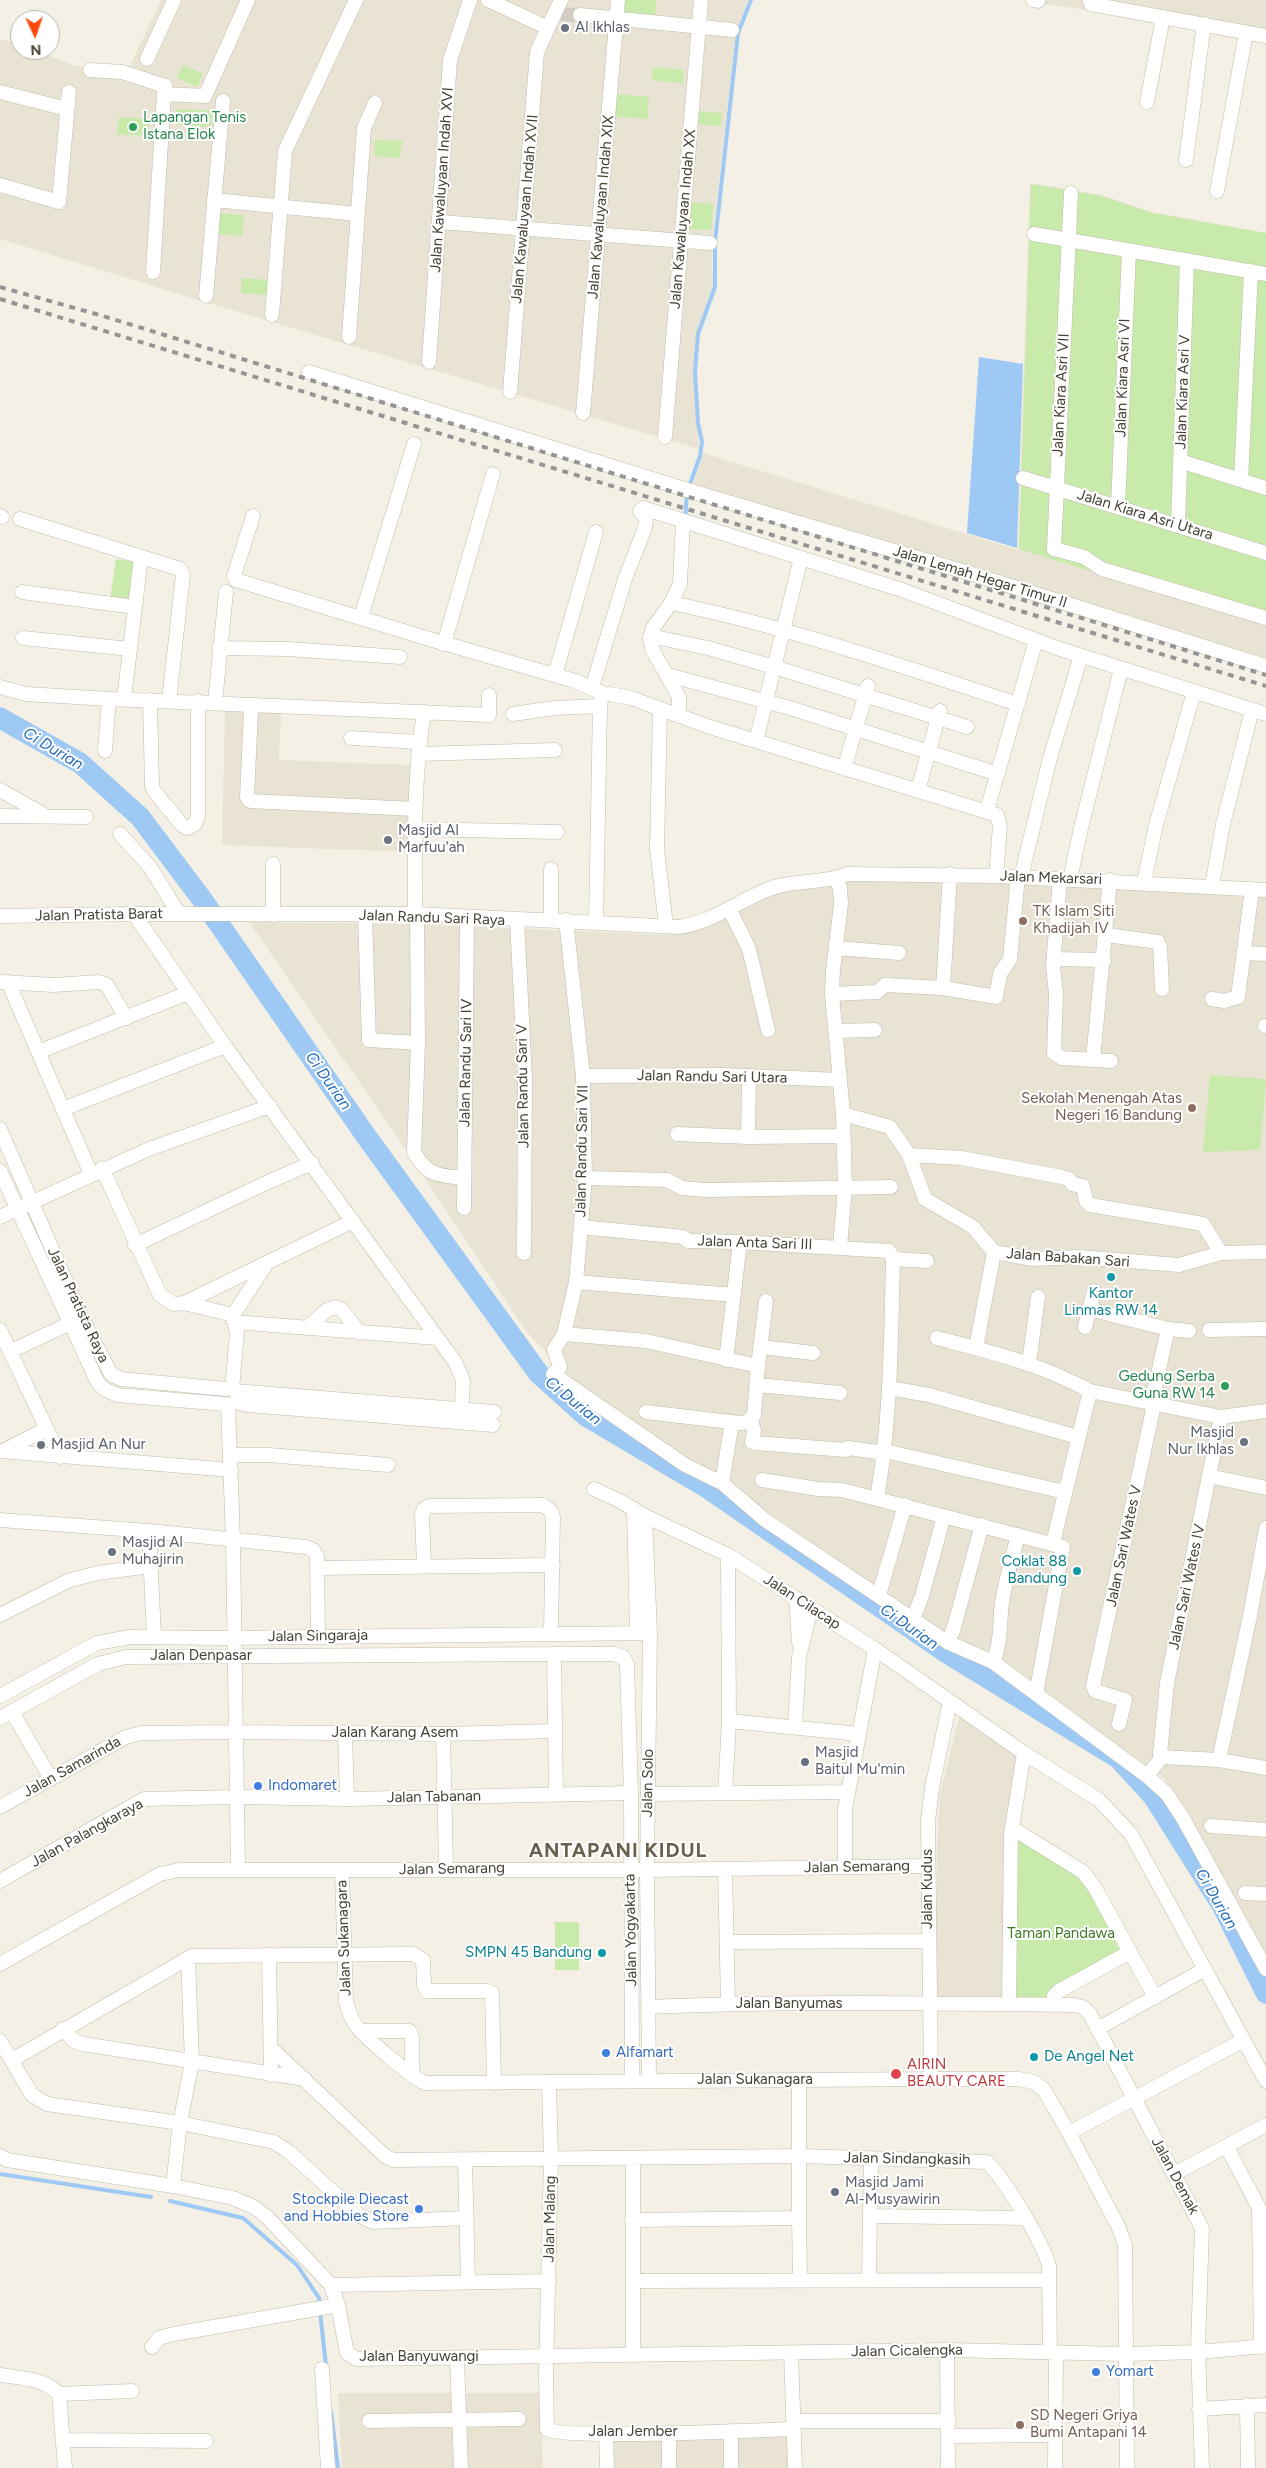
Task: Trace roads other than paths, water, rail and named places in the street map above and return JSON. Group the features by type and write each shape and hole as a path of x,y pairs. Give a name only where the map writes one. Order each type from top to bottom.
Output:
{"street":[{"path":"148,60 174,0"},
{"path":"164,94 205,96 248,0"},
{"path":"272,315 286,151 356,0"},
{"name":"Jalan Kawaluyaan Indah XVI","path":"429,362 450,60 470,0"},
{"path":"488,0 548,28"},
{"name":"Jalan Kawaluyaan Indah XIX","path":"583,413 618,0"},
{"name":"Jalan Kawaluyaan Indah XX","path":"664,437 701,0"},
{"path":"1090,0 1091,4 1118,4 1163,17 1266,36"},
{"name":"Jalan Kawaluyaan Indah XVII","path":"510,392 537,52 559,9"},
{"path":"580,15 732,30"},
{"path":"1147,102 1163,17"},
{"path":"1186,160 1204,24"},
{"path":"1217,191 1246,33"},
{"path":"90,70 122,72 165,86 153,272"},
{"path":"0,92 67,109"},
{"path":"0,185 59,202 68,92"},
{"path":"206,296 223,100"},
{"path":"349,337 364,128 375,103"},
{"name":"Jalan Kiara Asri VII","path":"1071,194 1054,549 1084,557 1102,569 1266,618"},
{"path":"214,200 357,214"},
{"path":"440,222 710,243"},
{"path":"1034,234 1266,274"},
{"name":"Jalan Kiara Asri VI","path":"1118,506 1128,251"},
{"name":"Jalan Kiara Asri V","path":"1178,525 1187,260"},
{"path":"1240,480 1251,271"},
{"name":"Jalan Lemah Hegar Timur II","path":"308,372 689,490 960,570 1266,666"},
{"path":"361,617 414,444"},
{"path":"1180,462 1266,488"},
{"path":"444,644 493,474"},
{"name":"Jalan Kiara Asri Utara","path":"1023,478 1266,553"},
{"path":"594,682 625,579 645,528 646,519 640,509 684,521 902,590 1037,640 1080,662 1194,692 1266,714"},
{"path":"252,516 234,578 444,644 575,680 602,700"},
{"path":"20,519 180,569 182,572 169,701"},
{"path":"679,716 679,697 653,651 650,636 653,628 671,603 680,584 684,521"},
{"path":"555,675 596,532"},
{"path":"124,699 141,557"},
{"path":"756,741 801,558"},
{"path":"22,592 135,607"},
{"path":"215,702 226,592"},
{"path":"671,603 710,611 845,648 1018,704"},
{"path":"650,636 708,648 774,667 867,690 939,715 967,727"},
{"path":"23,638 130,650"},
{"path":"987,810 1037,640"},
{"path":"220,648 288,649 400,657"},
{"path":"832,994 877,992 885,985 944,988 995,997 1000,974 1010,960 1019,877 1050,758 1080,662"},
{"path":"1111,1061 1062,1058 1054,1053 1054,959 1065,879 1120,674"},
{"path":"668,675 765,702 998,774"},
{"path":"0,687 26,694 109,699 198,701 489,715 489,695"},
{"path":"845,766 867,690"},
{"path":"1144,882 1156,825 1194,692"},
{"path":"513,714 602,700 631,698 756,741 845,766 987,810 997,814 1000,818 996,876"},
{"path":"105,751 109,699"},
{"path":"150,700 154,792 186,828 195,824 198,816 198,701"},
{"path":"596,922 602,700"},
{"path":"660,709 657,849 666,926"},
{"path":"1212,886 1223,824 1252,710"},
{"path":"251,711 247,797 250,801 415,809"},
{"path":"424,712 419,748 415,809 418,1043 414,1152 422,1166 436,1175 464,1178"},
{"path":"918,790 939,715"},
{"path":"351,738 419,748 555,750"},
{"path":"0,790 46,815"},
{"path":"0,816 46,815 86,817"},
{"path":"415,829 557,832"},
{"path":"120,834 160,880 179,914"},
{"path":"273,864 273,915"},
{"name":"Jalan Randu Sari VII","path":"551,869 583,1076 585,1178 576,1282 564,1334 554,1350 560,1367 553,1374 685,1465 722,1483"},
{"name":"Jalan Mekarsari","path":"755,897 774,888 810,880 836,879 846,874 950,874 1110,880 1259,890"},
{"path":"944,988 950,874"},
{"path":"836,879 840,888 841,904 832,994 837,1031 843,1114 842,1136 845,1188 840,1247"},
{"path":"1093,1060 1095,1022 1107,935 1110,880"},
{"path":"1212,999 1224,1001 1238,996 1259,890"},
{"name":"Jalan Randu Sari Raya","path":"198,915 416,915 666,926 695,925 755,897"},
{"path":"730,910 749,949 768,1030"},
{"path":"134,914 225,1046 312,1163 460,1371 463,1380 461,1416"},
{"name":"Jalan Pratista Barat","path":"0,916 198,915"},
{"path":"365,916 369,1040 418,1043"},
{"name":"Jalan Randu Sari IV","path":"464,1208 467,917"},
{"name":"Jalan Randu Sari V","path":"517,920 526,1078 524,1253"},
{"path":"1107,935 1158,942 1160,947 1162,989"},
{"path":"836,948 899,953"},
{"path":"1245,953 1266,954"},
{"path":"1054,959 1104,960"},
{"path":"126,1018 106,985 99,982 54,985 4,982 63,1108 160,1295 174,1304 184,1302 353,1221"},
{"path":"38,1052 188,993"},
{"path":"837,1031 875,1030"},
{"path":"63,1108 225,1046"},
{"name":"Jalan Randu Sari Utara","path":"583,1076 749,1077 840,1080"},
{"path":"748,1137 749,1077"},
{"path":"0,1217 65,1189 96,1171 149,1149 270,1106"},
{"name":"Jalan Babakan Sari","path":"843,1114 890,1127 909,1155 925,1199 973,1227 994,1252 1033,1259 1087,1257 1179,1265 1221,1253 1266,1252"},
{"name":"Jalan Pratista Raya","path":"0,1129 32,1203 98,1383 110,1393 230,1395 493,1419"},
{"path":"677,1134 748,1137 842,1136"},
{"path":"909,1155 961,1158 1069,1179 1072,1184 1083,1186 1086,1202 1090,1205 1203,1224 1221,1253"},
{"path":"135,1245 312,1163"},
{"name":"Jalan Pratista Raya","path":"0,1171 16,1210 76,1321"},
{"path":"585,1178 667,1180 682,1188 706,1190 892,1187"},
{"name":"Jalan Anta Sari III","path":"581,1227 683,1237 688,1241 740,1242 889,1251 894,1259"},
{"path":"726,1360 740,1242"},
{"path":"976,1348 994,1252"},
{"path":"877,1498 885,1452 894,1259 927,1261"},
{"path":"238,1869 234,1540 230,1395 237,1333 234,1319 267,1262"},
{"path":"576,1282 734,1295"},
{"path":"1085,1327 1094,1291"},
{"path":"1029,1363 1038,1297"},
{"path":"646,1412 745,1423 750,1420 754,1415 766,1301"},
{"path":"184,1302 234,1319 360,1333 437,1338"},
{"path":"307,1328 327,1310 335,1307 342,1310 360,1333"},
{"path":"1090,1308 1168,1329 1189,1331"},
{"path":"12,1351 76,1321"},
{"name":"Jalan Sari Wates V","path":"1119,1724 1126,1700 1095,1691 1093,1686 1168,1329"},
{"path":"1209,1330 1266,1329"},
{"path":"0,1330 12,1351 60,1457"},
{"path":"564,1334 646,1341 758,1366"},
{"path":"936,1338 1029,1363 1060,1374 1090,1391 1153,1405 1221,1417 1266,1411"},
{"path":"760,1347 813,1353"},
{"path":"758,1385 840,1393"},
{"path":"889,1388 929,1395 1078,1437"},
{"path":"1054,1543 1090,1391"},
{"name":"Jalan Sari Wates IV","path":"1162,1757 1160,1754 1166,1683 1221,1417"},
{"path":"750,1420 754,1432 752,1442 755,1443 885,1452 1065,1492"},
{"path":"732,1422 722,1483 765,1520 947,1642 993,1662 1147,1776 1166,1794 1184,1820 1266,1969"},
{"path":"2,1451 46,1429"},
{"path":"2,1451 231,1470"},
{"path":"231,1455 269,1455 388,1465"},
{"path":"1209,1476 1266,1488"},
{"path":"762,1480 818,1489 842,1490 1054,1543 1063,1547 1064,1551 1036,1694"},
{"name":"Jalan Cilacap","path":"594,1488 639,1513 728,1555 876,1649 1024,1752 1098,1800 1131,1834 1266,2081"},
{"path":"424,1565 422,1515 424,1509 429,1506 538,1504 548,1508 553,1516 551,1633"},
{"path":"879,1595 904,1505"},
{"name":"Jalan Solo","path":"639,1513 648,1794 639,1869 649,2007 649,2080"},
{"path":"913,1619 922,1596 944,1516"},
{"path":"0,1520 149,1531 313,1550 317,1557 318,1636"},
{"path":"947,1642 953,1631 982,1526"},
{"path":"1219,1760 1250,1616 1266,1528"},
{"path":"149,1531 154,1636"},
{"path":"993,1662 998,1646 1007,1582 1018,1535"},
{"path":"725,1792 729,1721 728,1555"},
{"path":"317,1568 424,1565 553,1565"},
{"path":"1,1611 70,1580 98,1573 150,1566"},
{"path":"796,1598 799,1657 796,1726"},
{"path":"799,1657 811,1608"},
{"name":"Jalan Singaraja","path":"0,1696 97,1643 130,1637 154,1636 234,1647 318,1636 644,1633"},
{"name":"Jalan Denpasar","path":"6,1715 110,1659 234,1647 614,1654 626,1660"},
{"path":"845,1867 845,1809 876,1649"},
{"path":"554,1654 556,1796"},
{"name":"Jalan Yogyakarta","path":"626,1660 631,1794 639,1869 632,2080"},
{"name":"Jalan Kudus","path":"931,2079 928,1866 932,1788 950,1701"},
{"path":"6,1715 51,1779"},
{"path":"729,1721 796,1726 859,1734"},
{"name":"Jalan Karang Asem","path":"236,1732 443,1734 555,1731"},
{"name":"Jalan Samarinda","path":"0,1807 126,1737 142,1734 236,1732"},
{"path":"345,1733 347,1799"},
{"path":"443,1734 446,1868"},
{"path":"1009,2004 1012,1828 1024,1752"},
{"path":"1147,1776 1162,1757 1219,1760 1266,1768"},
{"path":"648,1794 848,1792"},
{"name":"Jalan Tabanan","path":"237,1797 347,1799 631,1794"},
{"name":"Jalan Palangkaraya","path":"0,1881 144,1799 237,1797"},
{"path":"1210,1826 1266,1830"},
{"path":"1012,1828 1083,1872 1094,1888 1155,1997"},
{"name":"Jalan Semarang","path":"0,1964 160,1874 179,1870 342,1871 446,1868 725,1869 928,1866"},
{"path":"725,1869 728,2004"},
{"name":"Jalan Sukanagara","path":"342,1871 346,2002 353,2021 412,2075 425,2083 931,2079 1018,2079 1034,2082 1044,2090 1070,2133 1119,2228 1125,2244 1127,2468"},
{"path":"1245,1893 1266,1894"},
{"path":"727,1942 928,1941"},
{"path":"929,2004 1052,2004 1054,1996 1059,1992 1130,1952"},
{"path":"12,2060 188,1958 344,1954 418,1955 423,1960 424,1985 427,1991 486,1991 492,1993 494,2083"},
{"path":"269,1955 271,2075"},
{"path":"172,2186 180,2123 192,2062 188,1958"},
{"path":"1097,2029 1205,1970"},
{"name":"Jalan Banyumas","path":"649,2007 728,2004 929,2004"},
{"name":"Jalan Demak","path":"1052,2004 1079,2005 1090,2014 1202,2228 1198,2352 1202,2468"},
{"path":"63,2029 74,2041 83,2044 305,2079"},
{"path":"362,2031 409,2031 412,2038 412,2075"},
{"path":"1070,2133 1244,2040"},
{"path":"0,2041 32,2095 46,2104 180,2123 274,2142 289,2152 360,2216 373,2222 466,2218"},
{"name":"Jalan Sindangkasih","path":"272,2049 385,2156 393,2160 466,2161 800,2156 987,2162 1026,2218 1046,2256 1053,2352 1055,2468"},
{"path":"799,2081 800,2280"},
{"name":"Jalan Malang","path":"548,2356 551,2159 549,2082"},
{"path":"1174,2174 1266,2125"},
{"path":"1227,2147 1258,2208 1263,2347"},
{"name":"Jalan Banyuwangi","path":"0,2156 7,2160 172,2186 232,2198 254,2207 267,2217 331,2285 332,2306 347,2353 353,2358 548,2356"},
{"path":"633,2159 633,2354"},
{"path":"869,2279 871,2159"},
{"path":"466,2161 468,2282"},
{"path":"870,2216 1026,2218"},
{"path":"632,2220 799,2218"},
{"path":"632,2280 1049,2280"},
{"path":"331,2285 549,2281"},
{"path":"152,2347 160,2338 174,2334 332,2306"},
{"name":"Jalan Cicalengka","path":"548,2356 947,2350 1126,2354 1198,2352 1263,2347"},
{"path":"947,2350 948,2468"},
{"path":"791,2353 795,2468"},
{"name":"Jalan Jember","path":"548,2356 546,2372 548,2429 556,2432 669,2432 794,2425 949,2421"},
{"path":"460,2358 464,2407 460,2417 461,2468"},
{"path":"322,2369 328,2468"},
{"path":"0,2375 38,2381 51,2387 59,2394 65,2468"},
{"path":"59,2394 132,2391"},
{"path":"1247,2405 1248,2468"},
{"path":"1199,2409 1266,2405"},
{"path":"369,2420 460,2417 519,2419"},
{"path":"731,2430 731,2468"},
{"path":"669,2432 669,2468"},
{"path":"606,2433 607,2468"},
{"path":"949,2436 1055,2435"},
{"path":"64,2440 206,2441"}],"water":[{"path":"979,357 1023,364 1017,548 967,533"}],"waterway":[{"path":"689,487 700,456 702,442 698,423 695,372 698,334 715,287 715,242 738,33 751,0"},
{"path":"685,519 687,494"},
{"name":"Ci Durian","path":"0,718 80,763 140,817 201,898 366,1136 539,1374 586,1416 709,1489 947,1653 1118,1758 1153,1796 1223,1907 1266,1993"},
{"path":"0,2174 151,2197"},
{"path":"170,2201 243,2218 297,2265 319,2298 319,2304"},
{"path":"320,2311 326,2366"},
{"path":"331,2411 338,2468"}],"tunnel":[{"path":"561,14 580,15"}],"railway":[{"path":"0,287 103,316 1266,675"},
{"path":"0,299 1266,686"}],"place":[{"name":"Al Ikhlas","path":"565,28"},
{"name":"Lapangan Tenis Istana Elok","path":"133,127"},
{"name":"Masjid Al Marfuu'ah","path":"388,840"},
{"name":"TK Islam Siti Khadijah IV","path":"1023,921"},
{"name":"Sekolah Menengah Atas Negeri 16 Bandung","path":"1192,1108"},
{"name":"Kantor Linmas RW 14","path":"1111,1277"},
{"name":"Gedung Serba Guna RW 14","path":"1225,1386"},
{"name":"Masjid Nur Ikhlas","path":"1244,1442"},
{"name":"Masjid An Nur","path":"41,1445"},
{"name":"Masjid Al Muhajirin","path":"112,1552"},
{"name":"Coklat 88 Bandung","path":"1077,1571"},
{"name":"Masjid Baitul Mu'min","path":"805,1762"},
{"name":"Indomaret","path":"258,1786"},
{"name":"SMPN 45 Bandung","path":"602,1953"},
{"name":"Alfamart","path":"606,2053"},
{"name":"De Angel Net","path":"1034,2057"},
{"name":"AIRIN BEAUTY CARE","path":"896,2074"},
{"name":"Masjid Jami Al-Musyawirin","path":"835,2192"},
{"name":"Stockpile Diecast and Hobbies Store","path":"419,2209"},
{"name":"Yomart","path":"1096,2372"},
{"name":"SD Negeri Griya Bumi Antapani 14","path":"1020,2425"}],"district":[{"name":"ANTAPANI KIDUL","path":"618,1851"}],"park label":[{"name":"Taman Pandawa","path":"1061,1934"}]}
